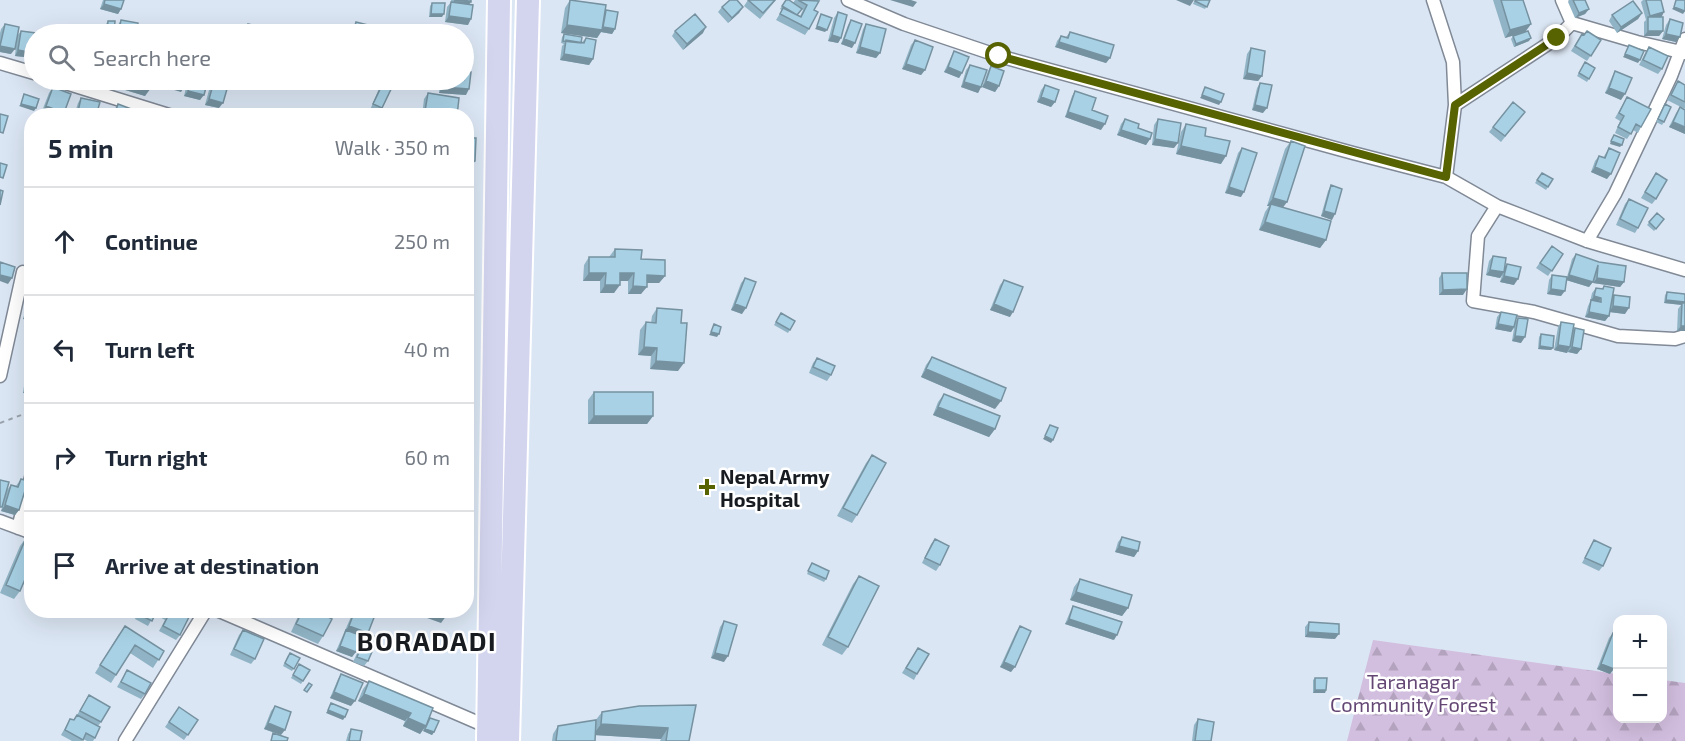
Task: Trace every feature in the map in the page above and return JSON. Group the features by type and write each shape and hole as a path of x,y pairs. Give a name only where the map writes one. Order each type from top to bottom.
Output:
{"highway":[{"path":"488,734 500,0"},
{"path":"508,741 528,0"}],"street":[{"path":"848,0 904,24 999,56 1446,177 1497,206 1587,241 1685,270"},
{"path":"1433,0 1453,62 1455,105 1446,177"},
{"path":"1562,0 1572,23"},
{"path":"1455,105 1557,38 1572,23"},
{"path":"1572,23 1682,53"},
{"path":"1587,241 1615,194 1682,53 1685,39"},
{"path":"0,63 24,70"},
{"path":"88,90 146,108"},
{"path":"1497,206 1478,236 1473,300 1534,312 1618,336 1675,339 1685,336"},
{"path":"0,376 24,272"},
{"path":"18,528 24,505"},
{"path":"0,520 24,530"},
{"path":"125,741 201,618"},
{"path":"234,618 488,734"}],"path":[{"path":"0,423 24,414"}],"green space":[{"name":"Taranagar Community Forest","path":"1373,640 1613,673 1613,723 1667,723 1667,681 1685,683 1685,741 1347,741"}],"building":[{"path":"105,0 124,0 121,9 104,4"},
{"path":"570,0 606,5 602,30 567,25"},
{"path":"730,0 737,0 743,7 732,18 722,7"},
{"path":"748,0 775,0 763,13"},
{"path":"786,0 802,9 797,15 782,6"},
{"path":"798,0 819,1 814,10 818,12 809,29 780,14 783,8 801,17 807,5"},
{"path":"1196,0 1210,0 1207,7"},
{"path":"1501,0 1523,0 1531,24 1510,30"},
{"path":"1573,0 1585,0 1589,9 1579,13"},
{"path":"1646,0 1661,0 1664,12 1650,16"},
{"path":"1676,0 1685,0 1685,11 1674,7"},
{"path":"1633,1 1642,13 1621,27 1612,15"},
{"path":"451,2 473,5 471,19 449,16"},
{"path":"432,3 445,3 444,14 431,14"},
{"path":"606,10 618,12 615,29 603,27"},
{"path":"838,12 847,15 841,38 832,35"},
{"path":"695,14 706,27 687,44 675,31"},
{"path":"821,14 832,18 827,30 817,26"},
{"path":"1648,17 1663,17 1663,31 1648,31"},
{"path":"1670,19 1683,23 1680,37 1666,34"},
{"path":"121,20 138,23 138,24 120,24"},
{"path":"851,20 862,24 855,43 844,39"},
{"path":"5,24 19,27 15,49 0,46"},
{"path":"866,24 886,29 880,53 860,47"},
{"path":"21,31 24,31 24,51 18,50"},
{"path":"1528,31 1531,38 1516,44 1513,36"},
{"path":"1587,31 1601,40 1591,56 1575,46 1582,34 1584,35"},
{"path":"1070,32 1114,45 1110,58 1059,42 1061,36 1068,38"},
{"path":"564,34 582,37 581,43 563,41"},
{"path":"586,38 596,40 593,59 564,54 566,40 584,43"},
{"path":"915,40 933,47 925,70 906,64"},
{"path":"1629,45 1644,51 1640,60 1625,54"},
{"path":"1649,47 1668,56 1662,69 1643,60"},
{"path":"1251,48 1265,51 1262,76 1247,73"},
{"path":"954,51 969,57 962,73 948,67"},
{"path":"1585,62 1595,68 1589,79 1579,73"},
{"path":"970,65 987,70 981,87 964,82"},
{"path":"991,66 1004,71 999,86 986,81"},
{"path":"1615,71 1632,78 1625,94 1609,88"},
{"path":"1678,81 1685,85 1685,102 1671,95"},
{"path":"1260,83 1272,85 1267,108 1255,105"},
{"path":"1045,85 1059,90 1055,102 1041,97"},
{"path":"1205,87 1224,94 1221,102 1202,95"},
{"path":"52,90 61,90 71,94 66,108 46,106"},
{"path":"188,90 205,90 204,95"},
{"path":"212,90 227,90 223,103 209,99"},
{"path":"380,90 391,90 382,108 373,104"},
{"path":"1075,91 1096,98 1092,110 1108,116 1105,124 1068,112"},
{"path":"428,93 459,98 458,108 426,108"},
{"path":"24,94 39,99 36,108 21,104"},
{"path":"1627,97 1651,109 1641,127 1636,124 1631,134 1618,127 1624,116 1619,113"},
{"path":"81,98 100,102 98,108 79,108"},
{"path":"1513,102 1525,112 1505,136 1493,127"},
{"path":"118,104 129,108 117,108"},
{"path":"1665,104 1671,107 1664,122 1658,119"},
{"path":"1680,107 1685,110 1685,127 1673,122"},
{"path":"0,114 8,116 3,133 0,132"},
{"path":"1125,119 1139,124 1138,128 1152,133 1150,139 1121,130"},
{"path":"1158,119 1181,123 1178,143 1155,139"},
{"path":"1186,124 1206,128 1205,136 1230,141 1226,156 1181,146"},
{"path":"1614,135 1624,139 1622,145 1611,141"},
{"path":"474,138 476,138 475,161"},
{"path":"1291,141 1305,146 1287,202 1273,198"},
{"path":"1242,148 1257,153 1244,192 1229,187"},
{"path":"1609,148 1620,153 1611,174 1595,167 1599,156 1605,158"},
{"path":"0,163 7,165 3,178 0,177"},
{"path":"1542,173 1553,179 1548,187 1537,180"},
{"path":"1656,173 1667,180 1656,199 1645,192"},
{"path":"1331,185 1342,189 1335,214 1324,211"},
{"path":"1629,199 1648,208 1638,228 1620,219"},
{"path":"1271,204 1331,221 1326,240 1265,222"},
{"path":"1657,213 1664,219 1656,229 1649,222"},
{"path":"1552,246 1563,254 1552,271 1540,263"},
{"path":"615,249 642,250 641,259 665,260 665,276 647,275 647,287 633,286 634,273 620,273 620,285 605,285 606,273 589,273 589,257 615,257"},
{"path":"1576,254 1599,262 1626,266 1624,282 1597,278 1598,265 1593,282 1569,275"},
{"path":"1493,256 1506,258 1504,272 1490,270"},
{"path":"0,262 15,267 12,278 0,275"},
{"path":"1507,264 1521,267 1518,279 1504,276"},
{"path":"1442,273 1467,273 1467,289 1443,290"},
{"path":"1552,275 1567,277 1565,291 1551,289"},
{"path":"745,278 756,282 746,308 735,304"},
{"path":"1004,280 1023,287 1013,312 994,304"},
{"path":"1604,286 1614,288 1609,316 1589,312 1591,300 1601,302 1601,298 1594,296 1596,288 1603,289"},
{"path":"1667,292 1685,294 1685,302 1666,300"},
{"path":"1614,295 1630,297 1629,308 1613,306"},
{"path":"1682,303 1685,303 1685,326 1681,326"},
{"path":"657,308 682,310 681,323 687,323 684,363 656,361 657,348 644,347 646,322 656,323"},
{"path":"1501,312 1517,315 1514,327 1498,324"},
{"path":"781,313 795,321 790,330 776,322"},
{"path":"1518,318 1528,319 1525,337 1515,336"},
{"path":"1561,322 1574,324 1570,347 1558,345"},
{"path":"714,324 721,327 719,334 711,332"},
{"path":"1575,328 1584,330 1581,349 1572,347"},
{"path":"1541,334 1554,336 1553,348 1540,346"},
{"path":"932,357 1006,388 1001,401 926,369"},
{"path":"817,358 835,366 831,375 813,367"},
{"path":"594,392 653,392 653,416 594,416"},
{"path":"944,394 1000,416 995,429 938,407"},
{"path":"1050,425 1058,428 1053,440 1045,436"},
{"path":"872,455 886,463 857,515 843,508"},
{"path":"21,479 24,480 24,494 19,510 5,505 11,485 18,487"},
{"path":"0,480 9,482 2,507 0,507"},
{"path":"1122,537 1140,542 1138,551 1119,546"},
{"path":"935,539 949,546 940,565 925,558"},
{"path":"1594,540 1611,548 1603,566 1585,558"},
{"path":"24,543 24,582 20,591 6,585"},
{"path":"812,563 829,571 826,579 808,571"},
{"path":"859,576 879,586 848,647 828,637"},
{"path":"1080,579 1132,595 1128,608 1076,592"},
{"path":"1073,606 1122,622 1117,635 1069,619"},
{"path":"167,618 188,618 180,635 163,626"},
{"path":"299,618 332,619 323,636 296,624"},
{"path":"352,618 374,618 368,633 349,626"},
{"path":"724,621 737,625 728,656 715,653"},
{"path":"1309,622 1339,624 1339,634 1308,632"},
{"path":"125,626 164,651 159,660 135,645 116,675 100,665"},
{"path":"1020,626 1031,631 1015,667 1004,662"},
{"path":"243,630 264,639 255,659 234,649"},
{"path":"346,630 362,636 356,652 340,646"},
{"path":"367,633 378,638 368,661 357,657"},
{"path":"1613,633 1613,669 1601,664"},
{"path":"918,648 929,654 917,674 906,668"},
{"path":"290,653 300,658 294,669 285,663"},
{"path":"299,664 310,670 303,681 293,675"},
{"path":"127,670 151,683 145,694 121,682"},
{"path":"341,674 363,683 355,701 334,692"},
{"path":"1315,678 1327,678 1326,690 1315,690"},
{"path":"369,681 433,708 426,726 408,718 411,713 364,694"},
{"path":"309,683 312,685 307,692 304,690"},
{"path":"89,695 110,707 101,722 80,711"},
{"path":"331,703 348,710 345,717 328,710"},
{"path":"696,705 689,741 666,741 668,728 601,724 602,712 639,706"},
{"path":"275,706 291,712 285,730 268,723"},
{"path":"179,707 198,720 188,735 169,722"},
{"path":"77,715 100,727 95,738 86,733 83,740 65,730 70,719 74,720"},
{"path":"430,718 439,721 434,732 425,729"},
{"path":"1198,719 1214,722 1211,741 1195,741"},
{"path":"596,720 595,741 556,741 558,726"},
{"path":"351,729 362,731 360,741 349,741"},
{"path":"273,733 288,738 287,741 271,741"}],"place":[{"name":"Nepal Army Hospital","path":"707,487"}],"district":[{"name":"BORADADI","path":"427,640"}],"route":[{"path":"999,56 1446,177 1455,105 1557,38"}]}
